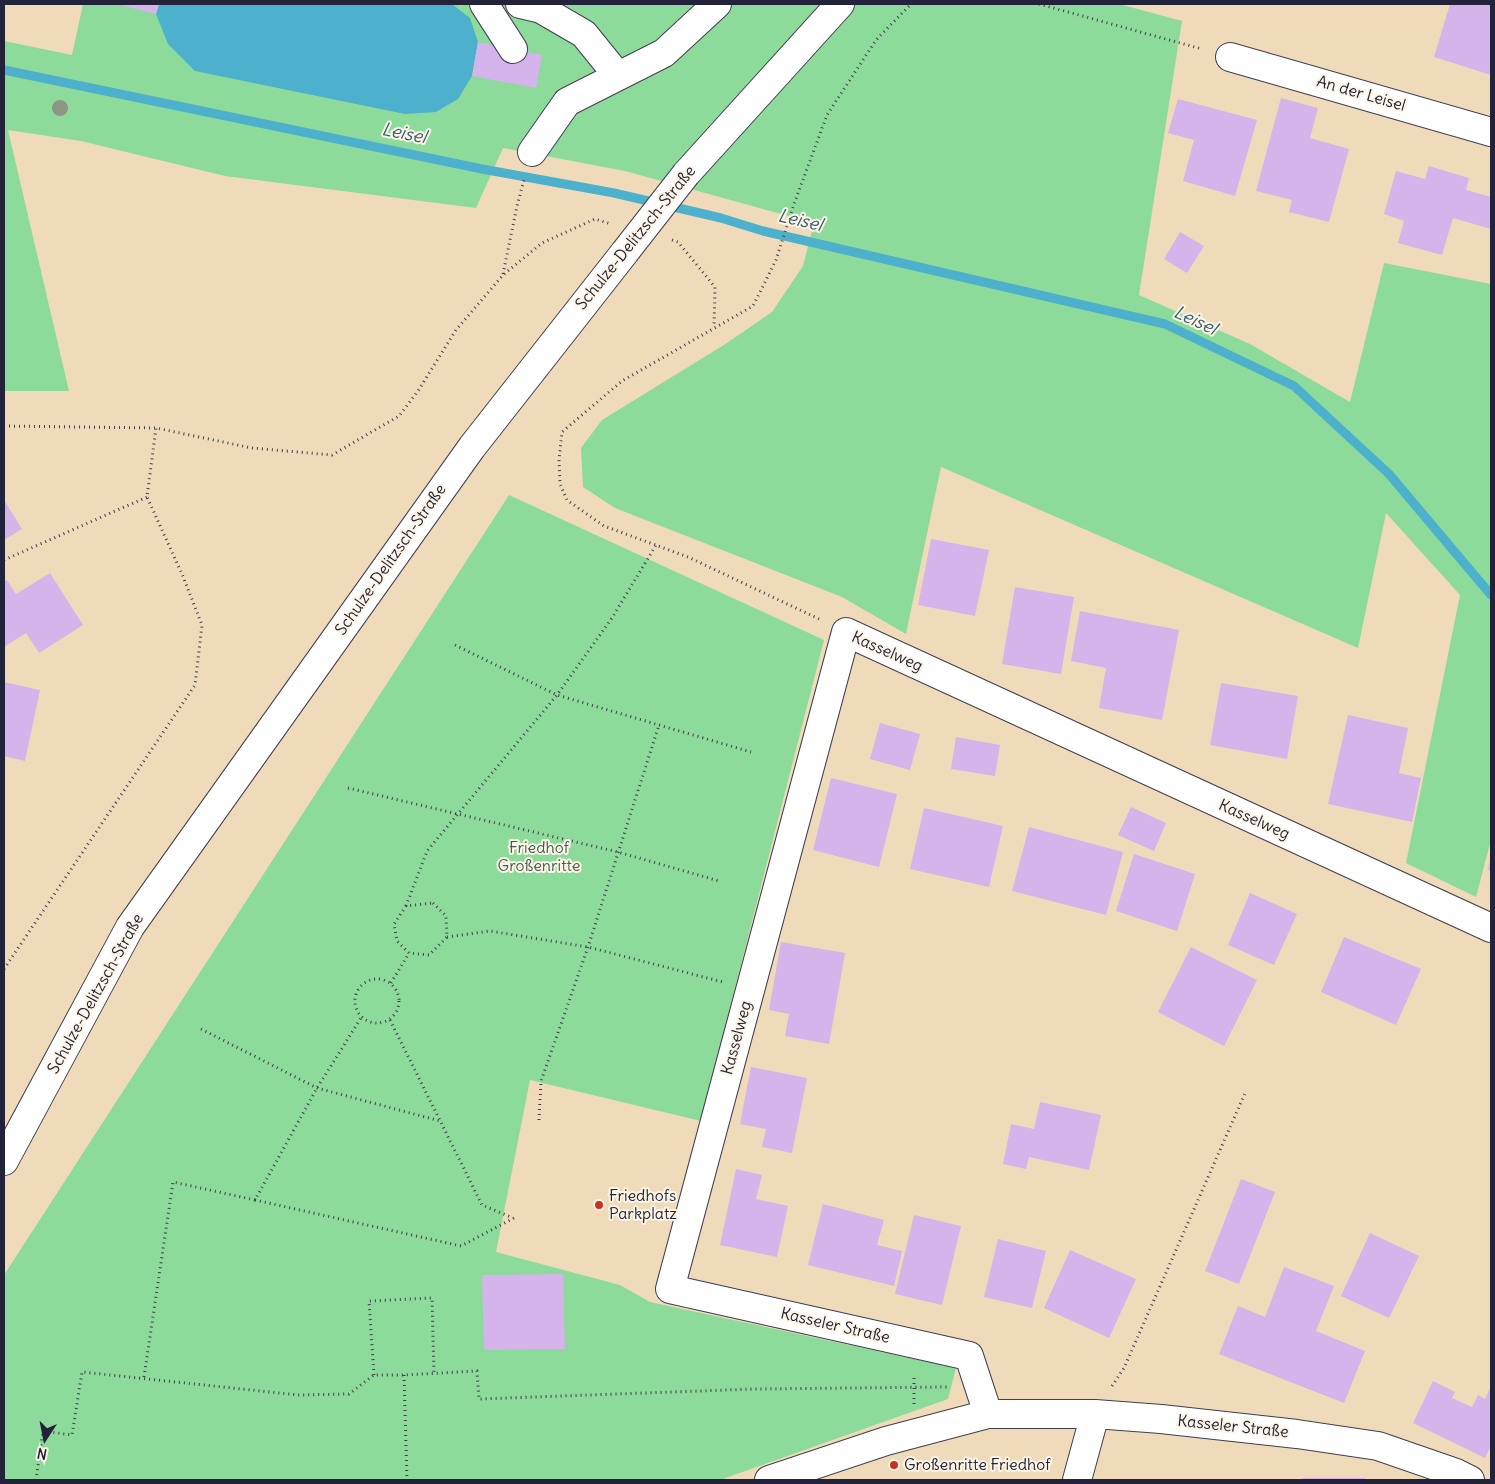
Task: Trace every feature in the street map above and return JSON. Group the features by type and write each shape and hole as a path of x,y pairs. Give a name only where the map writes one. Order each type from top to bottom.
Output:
{"street":[{"path":"484,4 513,49"},
{"path":"520,4 541,9 584,34 618,76"},
{"path":"532,152 567,102 664,53 717,4"},
{"name":"Schulze-Delitzsch-Straße","path":"4,1161 130,927 472,447 686,174 840,4"},
{"name":"An der Leisel","path":"1230,57 1491,132"},
{"name":"Kasselweg","path":"670,1289 846,632 1491,928"},
{"name":"Kasseler Straße","path":"670,1289 969,1356 988,1414"},
{"name":"Kasseler Straße","path":"769,1480 914,1434 988,1414 1095,1414 1268,1431 1378,1446 1460,1478"},
{"path":"1077,1480 1095,1414"}],"path":[{"path":"846,632 688,557 604,526 567,500 560,484 559,460 562,432 622,381 753,306 776,260 794,204 827,115 876,40 911,4"},
{"path":"1038,4 1230,57"},
{"path":"503,275 517,206"},
{"path":"4,426 156,428 252,448 332,455 400,416 456,330 503,275 542,243 595,219"},
{"path":"678,242 714,286 714,327"},
{"path":"4,969 195,685 202,625 182,574 147,497 156,428"},
{"path":"4,560 147,497"},
{"path":"656,545 612,618 557,696 427,851 406,906 394,924 397,941 409,953 429,955 447,937 490,931 588,946 750,989"},
{"path":"455,645 557,696 751,752"},
{"path":"539,1120 541,1081 588,946 659,725"},
{"path":"348,788 618,852 719,881"},
{"path":"406,906 433,903 446,916 447,937"},
{"path":"391,983 409,953"},
{"path":"371,979 391,983 399,994 400,1006 390,1020 374,1025 361,1018 354,1004 357,989 371,979"},
{"path":"255,1200 317,1088 361,1018"},
{"path":"144,1377 173,1182 461,1246 514,1218 482,1205 390,1020"},
{"path":"202,1029 317,1088 440,1121"},
{"path":"1095,1414 1124,1368 1246,1091"},
{"path":"374,1375 370,1301 432,1298 434,1374"},
{"path":"914,1434 916,1344"},
{"path":"36,1480 43,1431 72,1435 82,1372 144,1377 224,1388 298,1395 349,1394 374,1375 477,1371 479,1400 754,1389 979,1387"},
{"path":"404,1375 407,1480"}],"green space":[{"path":"83,4 1119,4 1182,21 1139,295 1250,344 1350,402 1384,263 1491,284 1491,840 1476,897 1406,863 1460,595 1386,513 1358,648 941,467 906,634 842,597 615,508 583,487 581,448 602,420 727,343 772,312 803,266 814,223 625,171 503,148 476,208 225,176 81,141 8,130 69,391 4,391 4,41 72,55"},
{"name":"Friedhof Großenritte","path":"509,495 824,640 701,1121 530,1080 496,1252 620,1285 650,1302 956,1368 948,1399 720,1480 4,1480 4,1275"}],"water":[{"path":"159,4 452,4 470,18 478,42 472,76 458,99 436,112 405,114 195,71 168,44 156,14"}],"building":[{"path":"125,4 159,4 156,14 124,6"},
{"path":"1450,4 1491,4 1491,75 1434,57"},
{"path":"478,42 542,55 536,88 472,76"},
{"path":"1281,98 1318,108 1310,138 1349,149 1329,222 1289,212 1292,200 1256,191"},
{"path":"1178,99 1257,120 1235,196 1183,181 1194,140 1168,133"},
{"path":"1429,166 1469,178 1466,190 1491,197 1491,229 1453,218 1442,255 1398,243 1404,221 1384,214 1396,171 1425,179"},
{"path":"1180,232 1204,246 1187,273 1164,259"},
{"path":"4,500 22,529 4,540"},
{"path":"931,539 989,550 975,616 918,605"},
{"path":"50,573 83,625 39,653 26,633 4,647 4,582 7,580 16,594"},
{"path":"1015,587 1074,597 1061,674 1002,664"},
{"path":"1080,611 1179,630 1162,720 1099,708 1106,668 1071,661"},
{"path":"4,682 40,690 25,761 4,756"},
{"path":"1221,683 1298,696 1287,759 1210,745"},
{"path":"1348,715 1408,728 1399,773 1421,778 1412,822 1328,804"},
{"path":"880,723 920,734 910,770 870,759"},
{"path":"956,737 1000,745 995,776 951,769"},
{"path":"831,778 897,794 879,867 813,850"},
{"path":"1131,807 1166,823 1154,851 1118,835"},
{"path":"924,808 1003,826 989,887 910,869"},
{"path":"1029,827 1123,852 1106,915 1012,891"},
{"path":"1134,854 1195,874 1177,931 1116,911"},
{"path":"1491,858 1491,871 1488,870"},
{"path":"1250,893 1297,914 1274,965 1228,945"},
{"path":"1344,937 1421,969 1396,1025 1321,992"},
{"path":"781,942 845,953 829,1044 785,1036 789,1014 769,1010"},
{"path":"1191,947 1257,980 1224,1046 1158,1012"},
{"path":"751,1067 807,1078 792,1153 762,1147 766,1129 740,1124"},
{"path":"1040,1102 1101,1115 1089,1170 1029,1157 1026,1169 1003,1164 1011,1124 1034,1129"},
{"path":"736,1169 762,1175 756,1199 788,1206 777,1257 720,1245"},
{"path":"1241,1179 1275,1192 1239,1284 1205,1271"},
{"path":"823,1204 884,1220 877,1245 902,1251 894,1286 808,1265"},
{"path":"914,1215 961,1226 942,1305 895,1294"},
{"path":"1370,1233 1419,1256 1389,1318 1341,1296"},
{"path":"998,1239 1046,1251 1032,1308 984,1297"},
{"path":"1070,1250 1136,1279 1109,1338 1044,1308"},
{"path":"1284,1267 1334,1286 1316,1331 1365,1351 1344,1403 1219,1354 1238,1306 1265,1317"},
{"path":"563,1274 565,1349 484,1350 482,1275"},
{"path":"1433,1381 1455,1392 1452,1398 1472,1407 1478,1395 1485,1399 1491,1386 1491,1446 1485,1458 1413,1423"},
{"path":"1302,1478 1365,1478 1365,1480 1302,1480"}],"waterway":[{"name":"Leisel","path":"4,70 482,169 614,193 721,218 763,231 1165,324 1294,386 1389,474 1491,595"}],"place":[{"name":"Friedhofs Parkplatz","path":"599,1205"},
{"name":"Großenritte Friedhof","path":"894,1465"}]}
